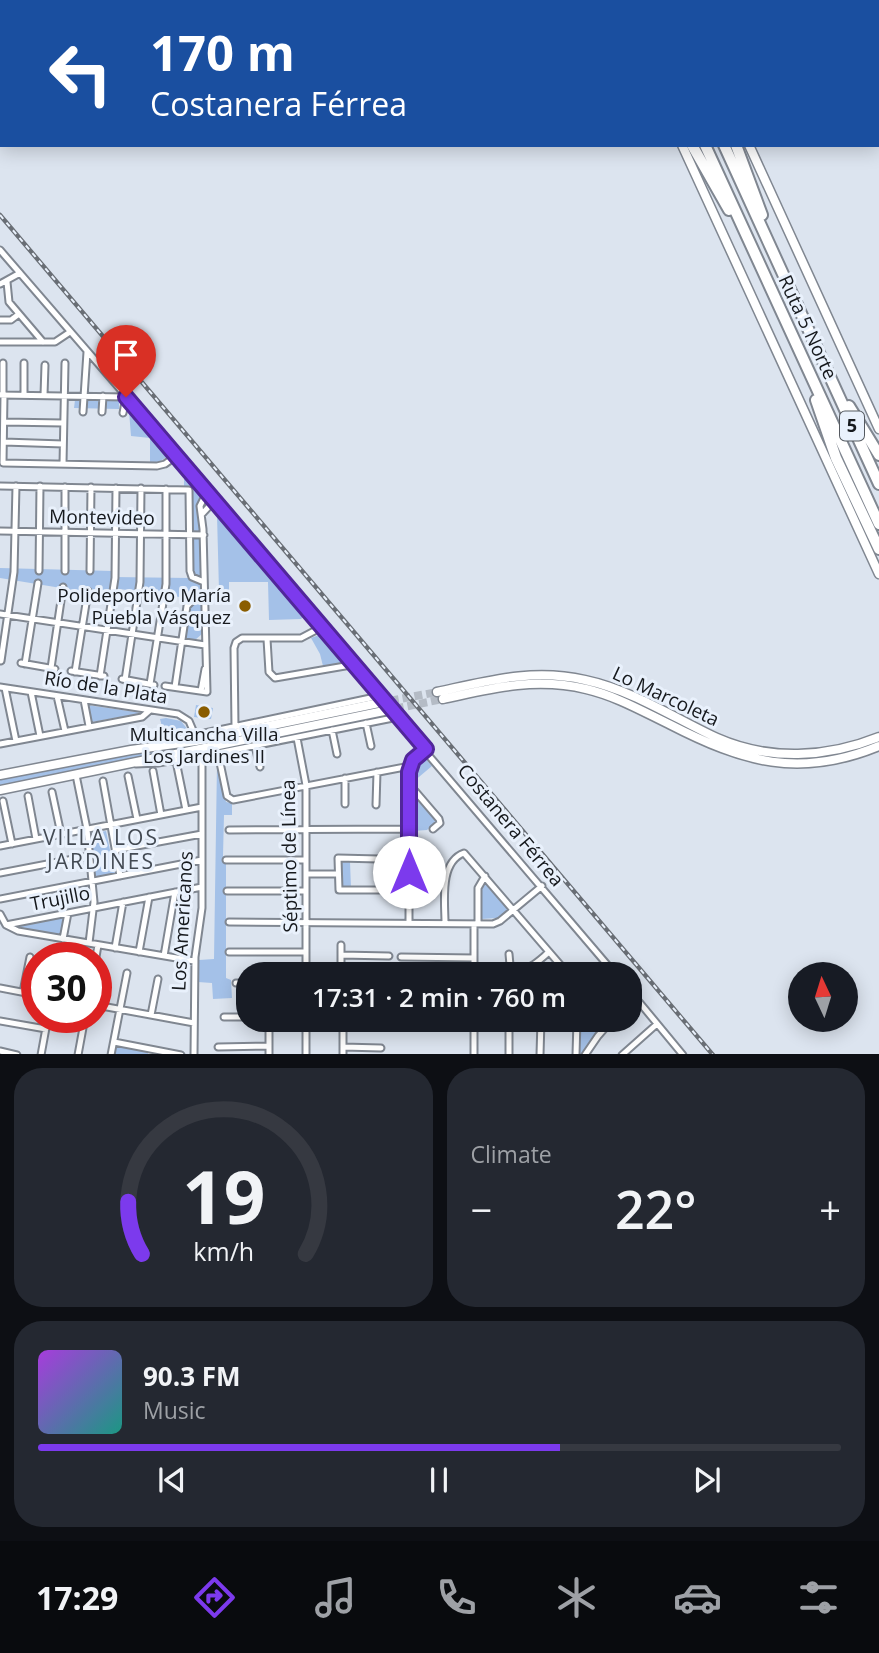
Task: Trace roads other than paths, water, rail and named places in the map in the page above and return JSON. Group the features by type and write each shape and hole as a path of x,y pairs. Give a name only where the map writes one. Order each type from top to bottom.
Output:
{"highway":[{"path":"693,147 750,242"},
{"name":"Ruta 5 Norte","path":"706,147 879,524"},
{"name":"Ruta 5 Norte","path":"725,147 879,484"},
{"path":"737,147 774,254"},
{"path":"807,368 834,451 879,549"},
{"path":"826,368 879,455"}],"main road":[{"path":"683,147 879,574"},
{"path":"750,147 879,429"},
{"name":"Lo Marcoleta","path":"879,737 838,750 785,754 740,746 611,687 560,676 510,676 440,695 504,685 558,684 611,696 738,755 786,763 825,763 858,755 879,746"},
{"path":"0,775 131,750 196,741 381,704"},
{"path":"0,790 204,752 381,704"},
{"path":"684,732 690,724"},
{"path":"697,738 703,730"},
{"path":"131,750 134,763"},
{"path":"93,757 96,771"}],"street":[{"name":"Costanera Férrea","path":"0,250 215,500 352,664 381,704 398,717 426,749 605,962"},
{"path":"20,273 3,283 8,300 43,342"},
{"path":"0,320 11,320 19,314"},
{"path":"0,342 58,341 70,332"},
{"path":"83,412 87,351"},
{"path":"3,363 4,463 82,465 101,461 139,466 163,465 176,456"},
{"path":"24,363 24,395"},
{"path":"63,464 65,363"},
{"path":"44,395 45,365"},
{"path":"2,395 126,397 122,413"},
{"path":"102,412 103,396"},
{"path":"4,422 63,423"},
{"path":"4,442 63,444"},
{"path":"82,457 82,465"},
{"path":"120,465 121,458"},
{"path":"139,466 140,458"},
{"path":"0,486 190,490 190,574 204,582"},
{"path":"2,661 14,572 16,486"},
{"path":"39,570 40,486"},
{"path":"65,487 65,571"},
{"path":"90,571 91,487"},
{"path":"88,590 73,671 102,676 114,582 116,488"},
{"path":"141,488 141,579 124,679 152,684 166,581 166,489"},
{"path":"165,686 204,691 204,535 200,503 207,492"},
{"path":"202,514 215,500"},
{"name":"Montevideo","path":"0,531 204,535"},
{"path":"38,583 23,664 53,668 63,587"},
{"path":"175,687 187,606 192,601 205,597"},
{"path":"0,614 205,645"},
{"path":"235,727 235,644 242,638 301,638 320,628"},
{"path":"267,639 269,672 275,678 352,664"},
{"path":"3,687 16,741"},
{"name":"Río de la Plata","path":"3,687 183,716 191,723 195,735"},
{"path":"31,692 40,736"},
{"path":"57,695 65,731"},
{"path":"84,700 89,726"},
{"path":"141,749 235,727 381,704"},
{"path":"0,744 142,717 150,710"},
{"path":"204,752 218,753 398,717"},
{"path":"366,723 372,746"},
{"path":"332,730 337,754"},
{"name":"Séptimo de Línea","path":"298,738 306,785 306,962"},
{"path":"255,746 260,767"},
{"path":"409,923 410,766 415,757 426,749"},
{"name":"Los Americanos","path":"194,1054 194,961 201,921 204,752"},
{"path":"218,753 229,799 410,766"},
{"path":"177,766 186,810"},
{"path":"153,771 161,815"},
{"path":"376,805 377,772"},
{"path":"76,775 92,882 94,908 89,942"},
{"path":"128,776 137,819"},
{"path":"345,778 345,804"},
{"path":"103,781 120,876"},
{"path":"409,789 415,791 440,820 433,829"},
{"path":"52,792 61,834"},
{"path":"28,796 36,839"},
{"path":"3,801 12,844"},
{"path":"0,846 202,807"},
{"path":"229,830 409,830"},
{"path":"115,850 202,834"},
{"path":"445,923 446,878 452,864 463,853 558,962"},
{"path":"0,873 89,856"},
{"path":"379,859 338,859 339,890 379,890"},
{"path":"0,899 202,860"},
{"path":"226,860 306,860"},
{"path":"306,874 338,874"},
{"path":"474,962 478,888 485,876"},
{"path":"229,922 498,922 542,886"},
{"name":"Trujillo","path":"6,925 202,887"},
{"path":"227,891 306,891"},
{"path":"164,956 175,892"},
{"path":"139,952 149,897"},
{"path":"115,948 123,902"},
{"path":"63,939 68,913"},
{"path":"0,914 6,925 18,931 82,942"},
{"path":"341,945 341,962"},
{"path":"112,947 194,961"},
{"path":"229,952 306,952"},
{"path":"509,954 510,965 514,969 521,969 531,968 549,952"},
{"path":"341,955 389,956"},
{"path":"401,957 474,958"},
{"path":"111,1054 127,973"},
{"path":"151,1015 158,979"},
{"path":"0,988 21,992"},
{"path":"642,1005 681,1054"},
{"path":"112,1008 194,1023"},
{"path":"224,1017 236,1017"},
{"path":"0,1021 21,1025"},
{"path":"623,1054 657,1024"},
{"path":"269,1054 270,1032"},
{"path":"306,1032 306,1054"},
{"path":"343,1032 343,1051 377,1050"},
{"path":"474,1032 474,1054"},
{"path":"509,1032 509,1054"},
{"path":"540,1054 541,1032"},
{"path":"576,1054 577,1032"},
{"path":"586,1054 600,1032"},
{"path":"41,1054 45,1033"},
{"path":"78,1054 82,1033"},
{"path":"114,1042 172,1054"},
{"path":"218,1047 269,1046"},
{"path":"231,1047 231,1054"}],"tunnel":[{"path":"379,703 437,692"},
{"path":"384,711 443,699"}],"railway":[{"path":"0,215 712,1054"}],"place":[{"name":"Polideportivo María Puebla Vásquez","path":"245,606"},
{"name":"Multicancha Villa Los Jardines II","path":"204,712"}],"district":[{"name":"VILLA LOS JARDINES","path":"101,850"}]}
